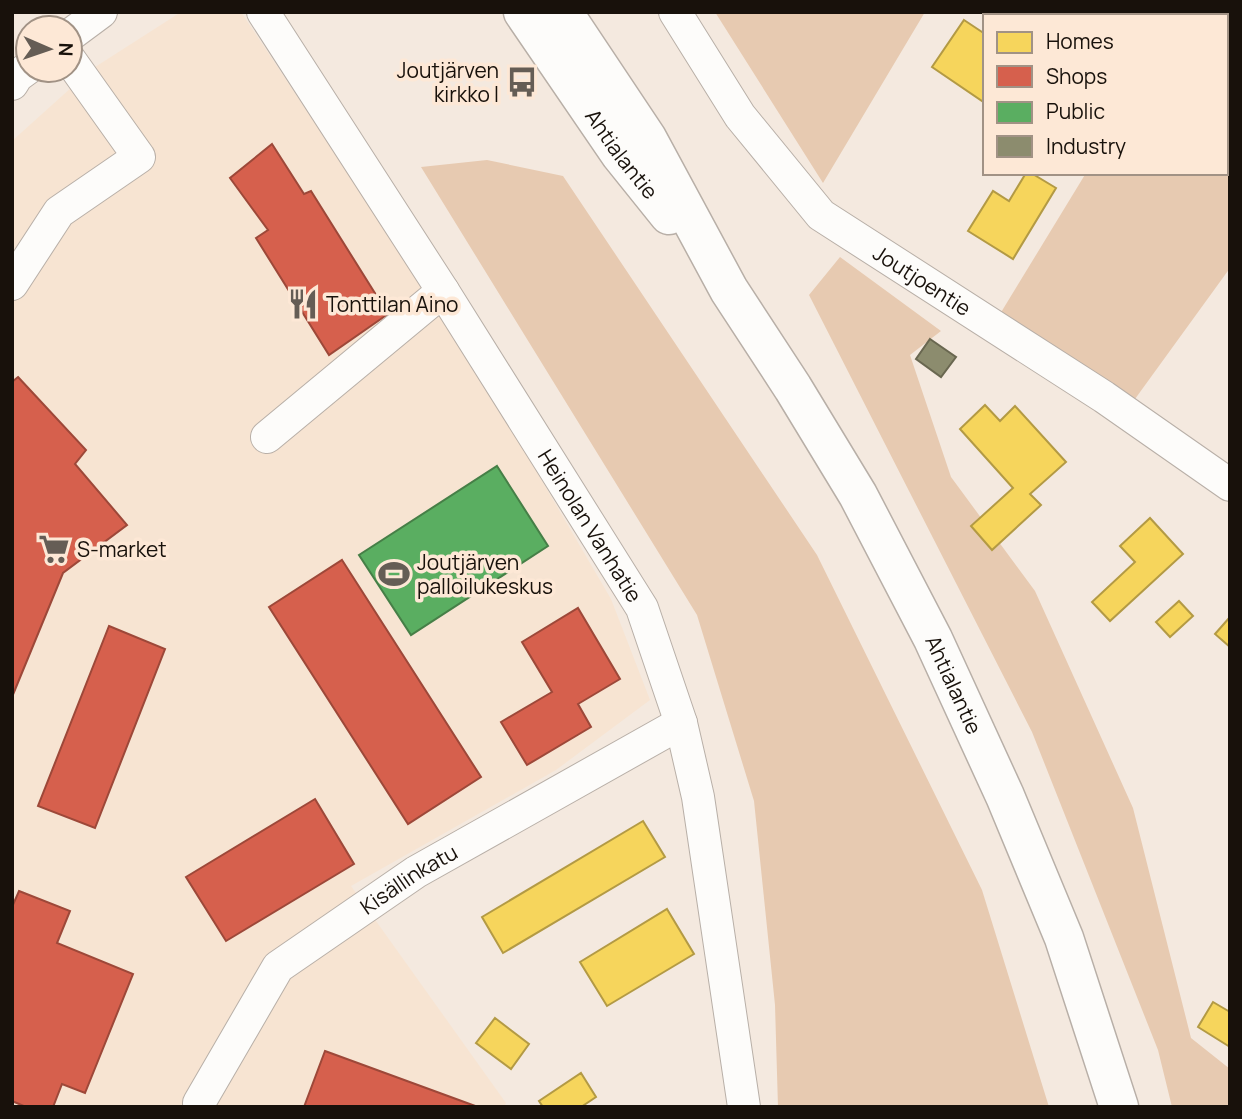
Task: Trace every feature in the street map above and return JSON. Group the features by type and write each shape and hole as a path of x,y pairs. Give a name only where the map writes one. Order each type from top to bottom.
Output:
{"main road":[{"name":"Ahtialantie","path":"523,12 620,154 729,290"},
{"name":"Ahtialantie","path":"563,12 648,138 729,290 858,495 933,639 1005,796 1064,938 1119,1107"}],"street":[{"path":"84,25 101,12"},
{"name":"Heinolan Vanhatie","path":"263,12 443,291 642,608 681,723 698,797 744,1107"},
{"name":"Joutjoentie","path":"675,12 740,116 821,215 1104,397 1230,485"},
{"path":"12,284 59,212 139,157 84,80"},
{"path":"267,437 443,291"},
{"name":"Kisällinkatu","path":"199,1103 278,967 416,872 681,723"}],"shaded area":[{"path":"181,12 241,12 466,351 611,599 650,700 556,770 351,886 506,1103 504,1107 12,1107 12,141 75,84 84,84 84,76"},
{"path":"715,12 925,12 823,183"},
{"path":"1230,12 1230,268 1135,399 1000,314 1085,175 1228,175 1228,14 1100,14"},
{"path":"487,160 563,176 817,555 982,890 1049,1107 778,1107 775,1005 754,801 697,615 421,167"},
{"path":"840,257 941,331 910,355 951,477 1035,591 1133,808 1191,1038 1230,1069 1230,1107 1172,1107 1158,1050 1032,732 809,295"}],"building: Homes":[{"path":"964,20 983,33 983,102 932,67"},
{"path":"1025,175 1034,175 1056,188 1013,259 968,231 993,191 1009,201"},
{"path":"985,405 1000,421 1015,406 1066,462 1030,494 1041,505 992,550 971,526 1013,488 960,429"},
{"path":"1150,518 1183,554 1110,621 1092,602 1135,562 1120,546"},
{"path":"1179,601 1193,616 1170,637 1156,622"},
{"path":"1230,617 1230,647 1215,634"},
{"path":"643,821 665,857 503,953 482,917"},
{"path":"667,909 694,954 607,1006 580,962"},
{"path":"1213,1002 1230,1012 1230,1047 1198,1027"},
{"path":"495,1018 529,1044 511,1069 476,1043"},
{"path":"581,1073 596,1097 581,1107 543,1107 539,1101"}],"building: Shops":[{"path":"272,144 304,194 311,191 388,314 329,355 256,238 268,230 230,178"},
{"name":"S-market","path":"18,377 86,450 75,464 127,525 63,573 12,697 12,382"},
{"path":"342,560 481,777 408,824 269,607"},
{"path":"578,608 620,679 578,704 591,727 527,765 501,722 552,692 522,642"},
{"path":"109,626 165,649 95,828 38,806"},
{"path":"315,799 354,864 226,941 186,877"},
{"path":"19,891 70,911 57,943 133,974 85,1093 62,1084 53,1107 26,1107 12,1101 12,907"},
{"path":"325,1051 478,1107 304,1107"}],"building: Public":[{"path":"497,466 548,546 411,635 359,555"}],"building: Industry":[{"path":"930,339 956,357 941,377 916,359"}],"place":[{"name":"Joutjärven kirkko I","path":"522,82"},
{"name":"Tonttilan Aino","path":"303,304"},
{"name":"S-market","path":"54,549"},
{"name":"Joutjärven palloilukeskus","path":"394,574"}]}
